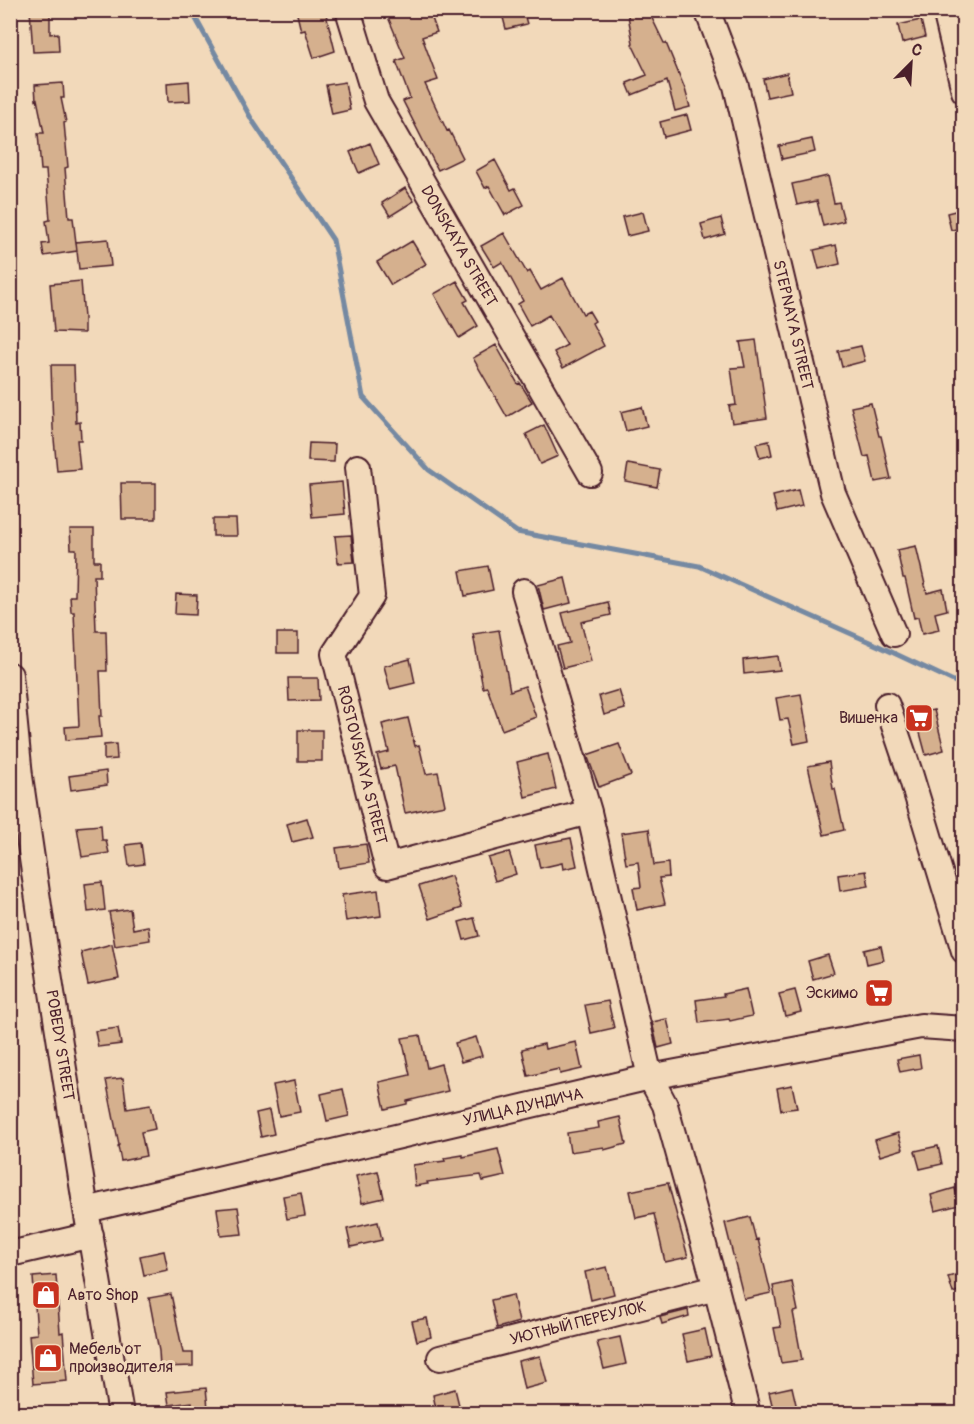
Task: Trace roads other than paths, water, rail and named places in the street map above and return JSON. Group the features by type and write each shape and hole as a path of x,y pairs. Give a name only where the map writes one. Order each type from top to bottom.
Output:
{"street":[{"name":"DONSKAYA STREET","path":"348,10 376,101 590,473"},
{"name":"STEPNAYA STREET","path":"707,10 736,86 833,493 894,634"},
{"path":"945,10 963,91"},
{"name":"ROSTOVSKAYA STREET","path":"358,467 372,596 334,654 387,866 589,812"},
{"path":"524,591 589,812 650,1077 665,1105 748,1413"},
{"name":"POBEDY STREET","path":"10,675 22,787 44,941 86,1210 121,1413"},
{"path":"887,705 910,773 963,951"},
{"name":"УЛИЦА ДУНДИЧА","path":"86,1210 650,1077 921,1026 963,1029"},
{"path":"10,1254 91,1235"},
{"name":"УЮТНЫЙ ПЕРЕУЛОК","path":"440,1358 716,1288"}],"waterway":[{"path":"191,10 252,120 333,240 363,397 429,470 517,532 699,566 964,686"}],"place":[{"name":"Вишенка","path":"919,718"},
{"name":"Эскимо","path":"879,993"},
{"name":"Авто Shop","path":"46,1295"},
{"name":"Мебель от производителя","path":"48,1358"}]}
